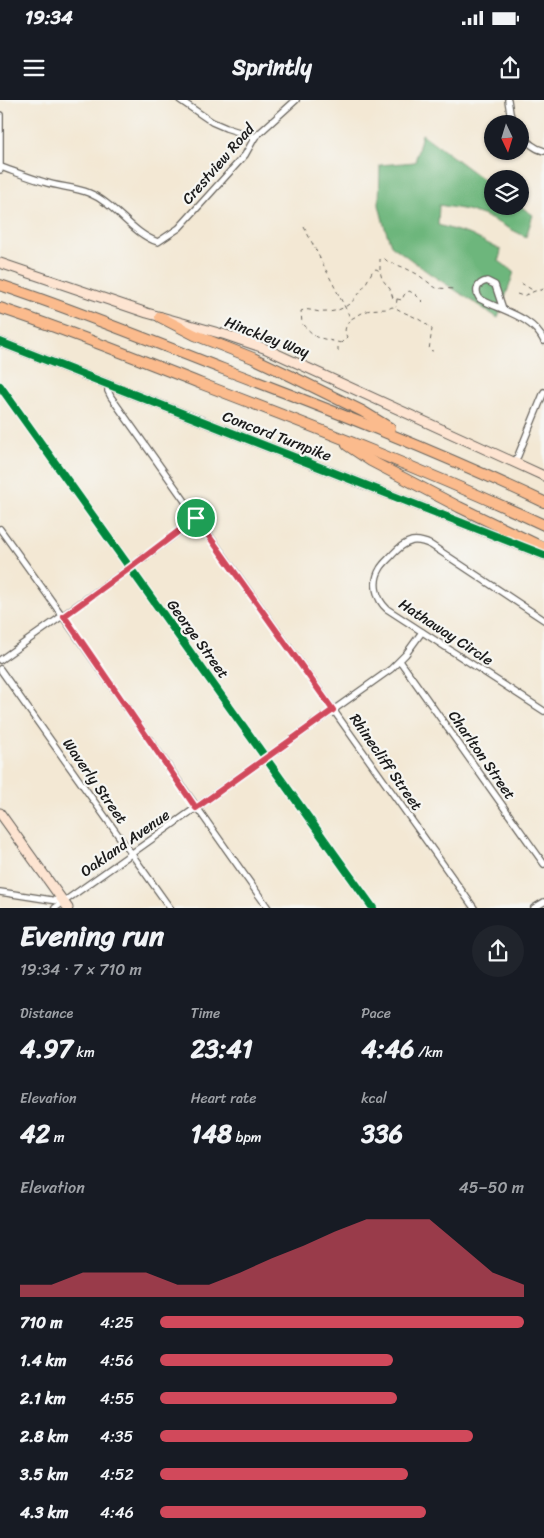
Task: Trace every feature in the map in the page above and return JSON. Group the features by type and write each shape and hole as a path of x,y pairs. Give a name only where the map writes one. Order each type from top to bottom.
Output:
{"highway":[{"path":"0,285 64,308 416,445 544,502"},
{"name":"Concord Turnpike","path":"0,308 328,432 432,474 544,525"},
{"path":"160,317 194,335 292,376 362,411 416,445"},
{"path":"328,432 371,461 472,514 544,548"}],"main road":[{"name":"Hinckley Way","path":"0,263 160,317 226,335 270,351 515,463"},
{"name":"Concord Turnpike","path":"0,342 544,556"},
{"path":"515,463 544,476"},
{"path":"0,813 66,905"}],"street":[{"path":"180,100 212,122 255,137"},
{"name":"Crestview Road","path":"1,167 45,183 90,193 116,210 140,233 158,242 179,228 245,155 255,137 296,100"},
{"path":"508,100 511,115"},
{"path":"0,115 0,171"},
{"path":"529,143 544,152"},
{"path":"503,309 493,283 486,281 480,284 477,289 480,299 503,309 527,323 535,329 544,341"},
{"name":"Rhinecliff Street","path":"108,384 108,391 111,397 474,908"},
{"name":"George Street","path":"0,386 374,908"},
{"path":"515,463 544,392"},
{"path":"0,660 64,616 196,518"},
{"path":"0,529 64,616 196,808 268,908"},
{"name":"Hathaway Circle","path":"544,620 431,545 414,540 400,547 381,567 377,576 376,589 379,599 387,609 544,711"},
{"name":"Oakland Avenue","path":"55,908 66,905 131,854 400,662 422,632"},
{"name":"Charlton Street","path":"400,662 544,864"},
{"name":"Waverly Street","path":"0,669 170,908"},
{"path":"0,892 66,905"},
{"path":"534,908 544,902"}],"path":[{"path":"304,227 351,319"},
{"path":"423,302 409,291 402,300 392,298 390,289 382,279 380,259 384,258 387,262 417,274 436,288 456,290"},
{"path":"341,343 316,337 302,324 301,311 305,309 321,312 331,311 345,306 356,299 372,270 380,271"},
{"path":"521,283 535,291"},
{"path":"517,294 523,296 544,288"},
{"path":"396,308 397,299"},
{"path":"338,351 338,346 347,337 346,325 351,319 372,310 396,308 422,320 432,329 429,350 433,350"}],"green space":[{"path":"422,134 484,180 484,215 529,215 529,212 533,215 526,237 485,216 467,210 439,205 438,225 471,235 501,250 499,261 514,272 498,318 429,273 391,245 379,205 380,165 415,162"}],"cycle path":[{"path":"0,342 544,555"},
{"path":"0,386 373,908"}],"route":[{"path":"196,518 333,710 196,808 64,616 196,518"}]}
